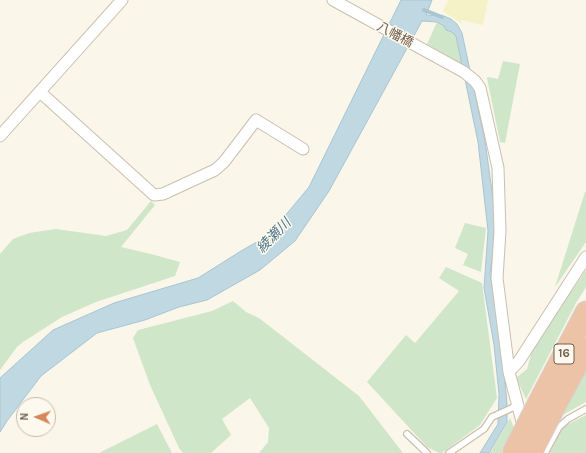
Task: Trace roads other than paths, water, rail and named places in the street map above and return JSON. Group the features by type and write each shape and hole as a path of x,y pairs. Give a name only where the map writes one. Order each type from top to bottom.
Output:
{"highway":[{"name":"16","path":"531,453 549,400 586,312"},
{"name":"16","path":"513,453 586,348"}],"street":[{"path":"0,136 122,0"},
{"name":"八幡橋","path":"333,0 460,69 475,81 480,88 498,168 500,231 497,278 509,372"},
{"path":"40,92 154,195 163,194 215,170 224,162 256,120 303,148"},
{"path":"531,453 514,406 509,372 519,361 586,257"}],"lane":[{"path":"449,453 484,429 492,417 514,406"},
{"path":"545,453 559,427 568,419 586,409"},
{"path":"407,434 427,453"}],"water":[{"name":"綾瀬川","path":"401,0 432,0 426,15 444,16 451,19 457,24 462,33 485,141 496,220 496,233 490,273 502,352 507,403 507,422 489,453 480,453 498,424 499,394 494,345 484,288 488,231 478,142 456,36 437,22 422,21 329,191 295,241 260,270 207,300 179,307 145,320 97,333 41,376 25,397 16,397 16,409 0,432 0,378 53,330 114,303 198,278 269,235 309,187"}],"waterway":[{"path":"424,10 442,17"}]}
